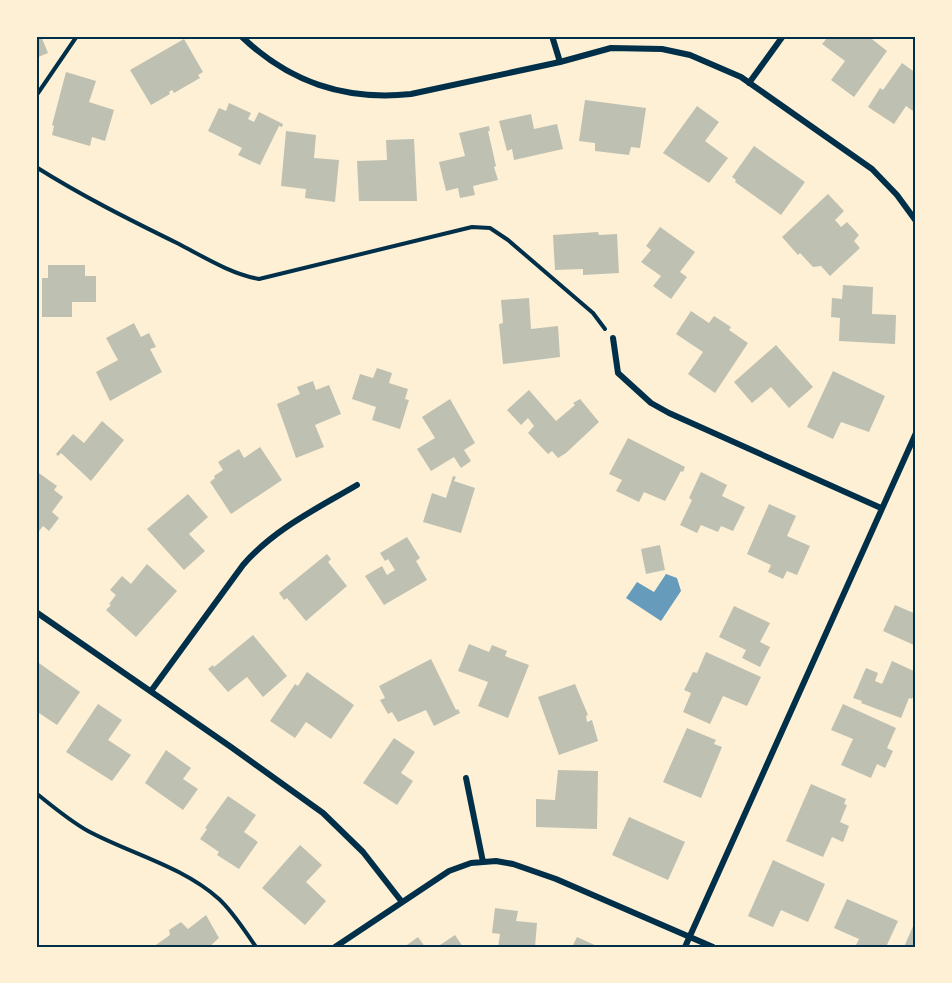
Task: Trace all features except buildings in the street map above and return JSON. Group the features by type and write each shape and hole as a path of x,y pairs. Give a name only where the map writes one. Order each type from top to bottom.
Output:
{"street":[{"path":"241,36 259,54 302,79 341,92 363,95 411,94 560,62 611,48 662,49 700,59 721,67 749,83 872,169 897,195 916,221"},
{"path":"552,36 560,62"},
{"path":"749,83 783,36"},
{"path":"613,338 618,373 651,403 881,508"},
{"path":"685,947 916,433"},
{"path":"152,691 256,549 282,530 357,485"},
{"path":"36,612 152,691 323,813 363,852 402,902"},
{"path":"466,778 483,862"},
{"path":"335,947 449,871 471,863 483,862 513,864 556,879 713,947"}],"path":[{"path":"36,96 77,36"},
{"path":"36,167 65,186 176,243 245,276 259,279 472,227 490,228 508,240 593,314 613,338"},
{"path":"36,793 87,831 177,871 198,884 218,898 235,916 256,947"}],"water":[{"path":"666,574 677,578 681,591 661,621 626,598 637,582 654,592"}]}
